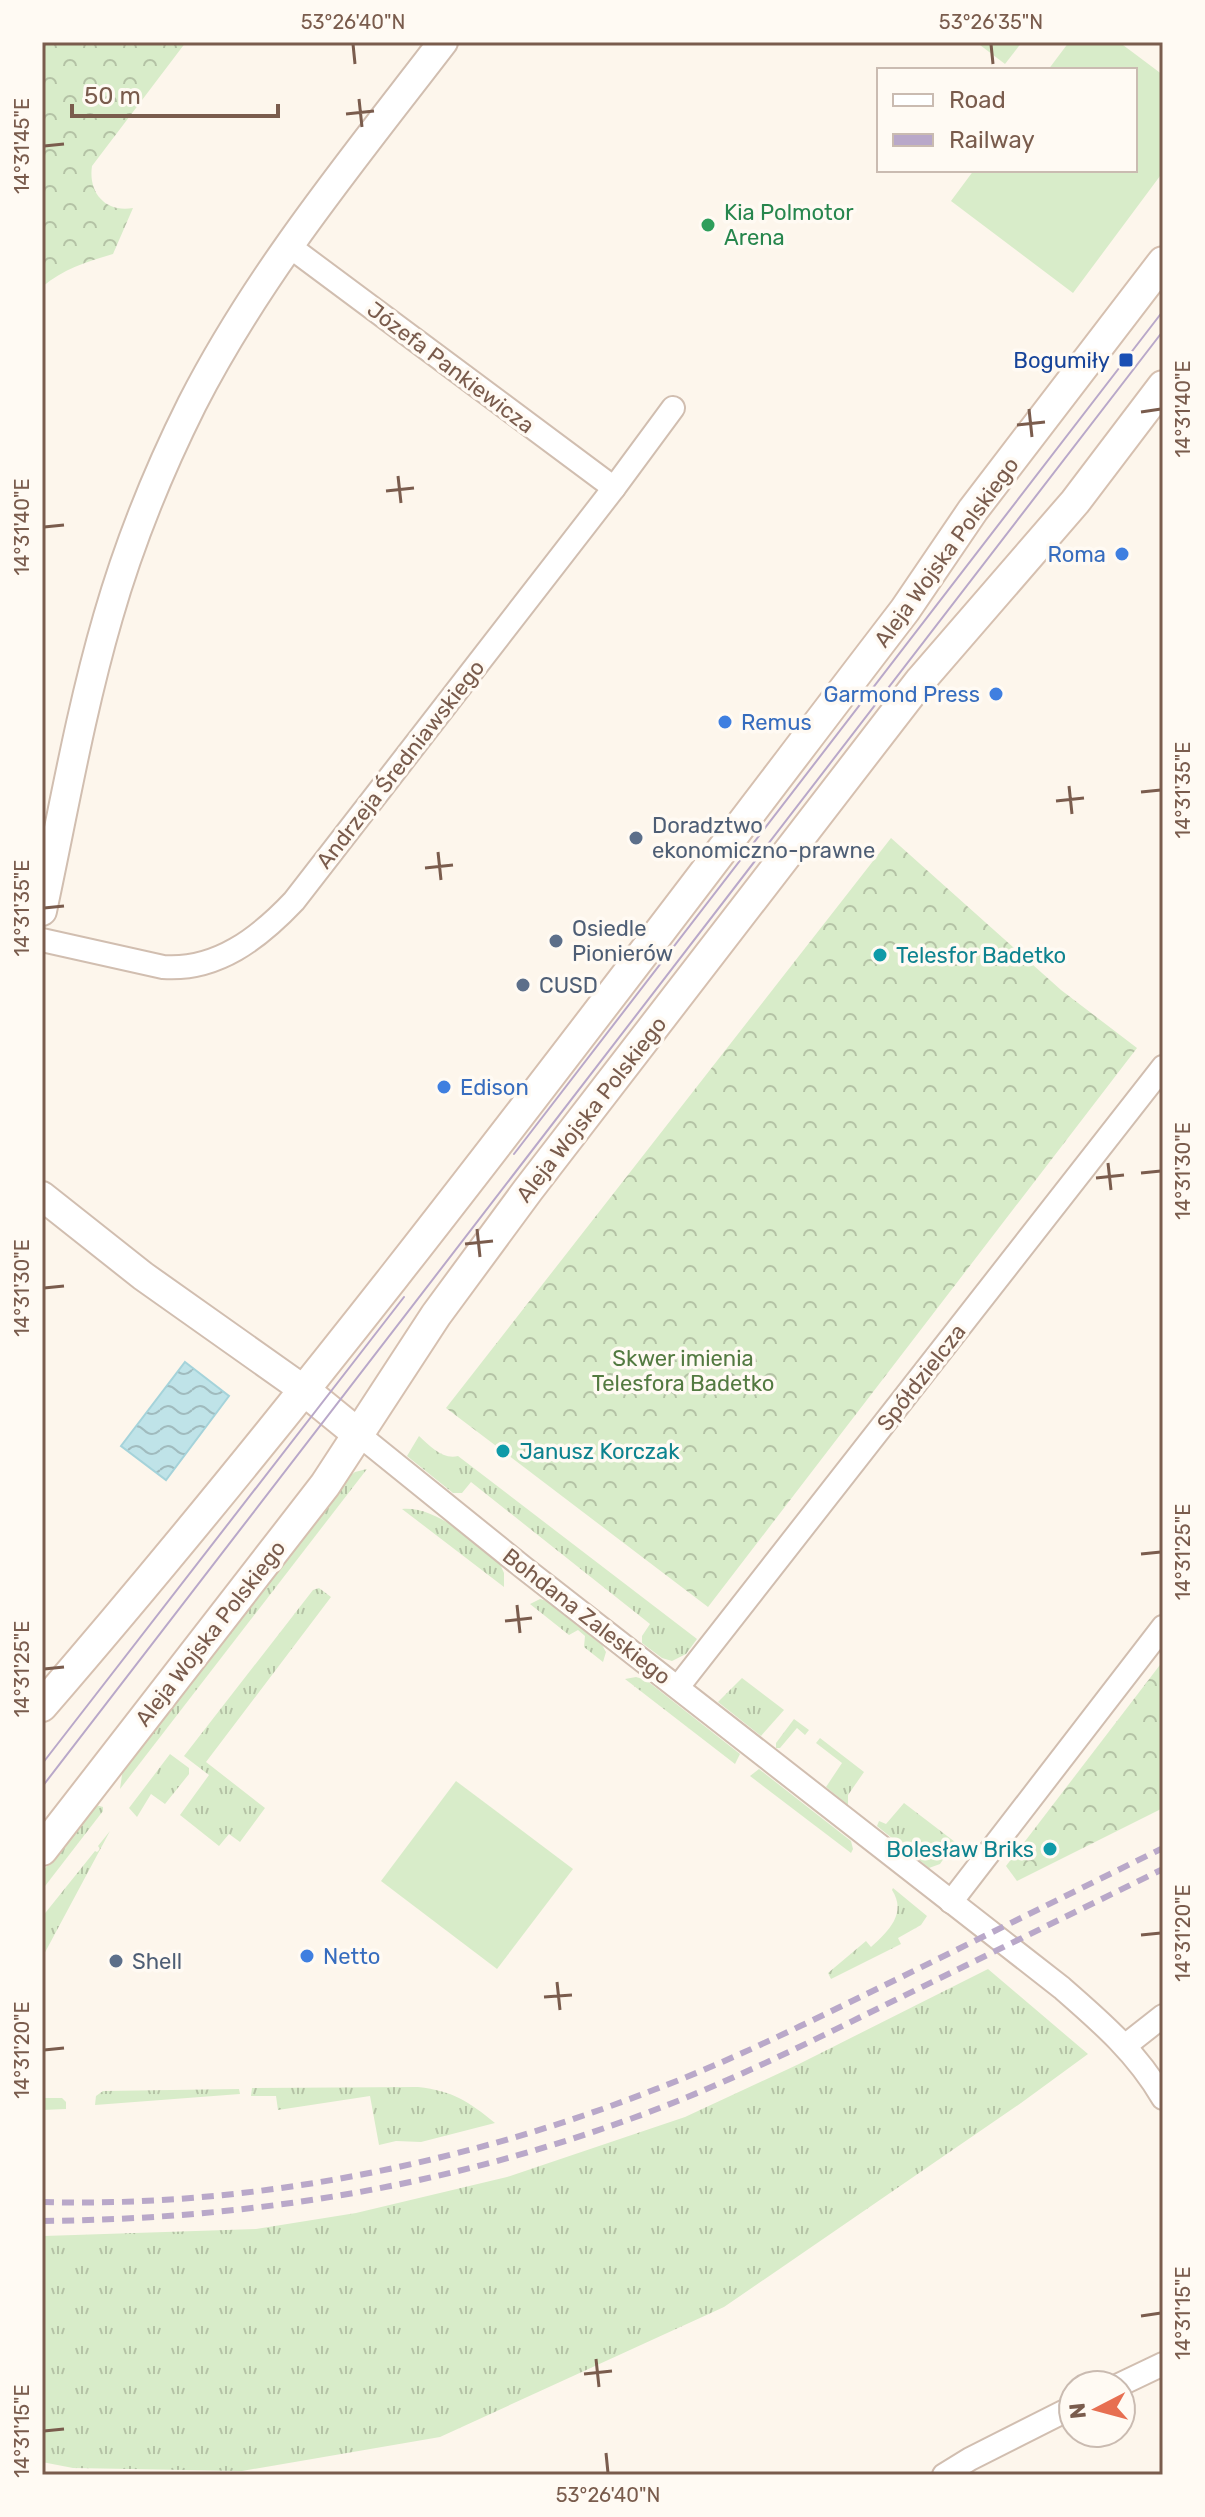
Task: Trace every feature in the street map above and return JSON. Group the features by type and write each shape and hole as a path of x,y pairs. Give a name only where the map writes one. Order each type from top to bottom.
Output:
{"main road":[{"name":"Aleja Wojska Polskiego","path":"42,1706 167,1559 304,1390 486,1157 896,623 973,510 1163,262"},
{"name":"Aleja Wojska Polskiego","path":"42,1850 306,1509 436,1315 528,1190 921,680 1075,502 1163,386"},
{"name":"Bohdana Zaleskiego","path":"304,1390 358,1434"}],"street":[{"path":"42,911 99,651 135,537 171,448 207,375 263,282 443,42"},
{"name":"Józefa Pankiewicza","path":"289,246 614,488"},
{"name":"Andrzeja Średniawskiego","path":"42,940 163,967 181,968 224,956 259,934 294,901 673,408"},
{"name":"Spółdzielcza","path":"678,1687 1163,1067"},
{"name":"Bohdana Zaleskiego","path":"42,1183 51,1204 159,1288 304,1390"},
{"name":"Bohdana Zaleskiego","path":"358,1434 524,1568 1062,1988 1126,2045 1163,2098"},
{"path":"951,1902 1163,1627"},
{"path":"1126,2045 1163,2016"},
{"path":"1137,2376 1163,2364"},
{"path":"944,2475 1057,2415"}],"green space":[{"path":"42,42 186,42 92,166 93,184 100,199 114,207 133,208 113,254 84,263 42,287"},
{"path":"976,42 1022,42 1005,64"},
{"path":"1069,42 1119,42 1163,75 1163,172 1073,293 951,201 973,172 1137,172 1137,68 1050,68"},
{"name":"Skwer imienia Telesfora Badetko","path":"891,838 1061,990 1137,1048 708,1607 446,1408"},
{"path":"419,1436 442,1454 458,1456 697,1639 686,1654 672,1661 662,1658 642,1643 642,1636 650,1624 471,1482 462,1493 453,1493 407,1456"},
{"path":"367,1469 120,1789 123,1768 347,1478"},
{"path":"402,1509 429,1513 467,1537 500,1564 504,1587"},
{"path":"319,1588 331,1597 206,1762 265,1808 240,1842 229,1834 219,1846 180,1815 209,1775 184,1756 313,1590"},
{"path":"540,1599 547,1601 602,1645 606,1652 603,1662 584,1647 585,1636 578,1630 569,1635 530,1604"},
{"path":"1163,1661 1163,1808 1017,1881 1006,1866"},
{"path":"636,1677 646,1680 740,1754 735,1764 625,1679"},
{"path":"742,1678 784,1710 761,1736 718,1702"},
{"path":"794,1719 809,1730 805,1735 797,1728 780,1748 776,1748 776,1743"},
{"path":"820,1738 864,1772 848,1795 848,1805 826,1787 842,1763 816,1743"},
{"path":"170,1754 189,1768 189,1774 165,1804 151,1794 137,1817 129,1808"},
{"path":"759,1769 851,1841 851,1853 750,1776"},
{"path":"456,1781 573,1869 497,1969 381,1881"},
{"path":"904,1803 955,1842 940,1864 929,1868 877,1826 879,1821 886,1824"},
{"path":"96,1805 103,1807 103,1811 42,1890 42,1872"},
{"path":"110,1831 42,1958 42,1917 95,1851 100,1849 98,1846"},
{"path":"893,1888 927,1916 921,1925 898,1938 901,1944 831,1979 828,1973 866,1941 871,1947 890,1928 898,1906"},
{"path":"988,1969 1088,2054 724,2307 440,2437 242,2471 73,2468 42,2462 44,2236 256,2229 356,2213 507,2177 685,2117 799,2064"},
{"path":"418,2087 460,2098 495,2123 421,2142 396,2141 379,2145 370,2096 278,2110 276,2096 251,2096 252,2088"},
{"path":"239,2089 240,2094 95,2105 96,2096 103,2091"},
{"path":"42,2098 62,2098 66,2109 42,2110"}],"water":[{"path":"185,1362 229,1396 166,1480 121,1446"}],"tram line":[{"path":"514,1154 1163,311"},
{"path":"42,1787 1163,331"},
{"path":"42,1764 404,1297"}],"railway":[{"path":"42,2202 120,2202 276,2189 432,2159 583,2116 773,2039 1163,1848"},
{"path":"42,2221 194,2214 342,2195 416,2181 561,2142 665,2106 759,2066 1163,1869"}],"place":[{"name":"Kia Polmotor Arena","path":"708,225"},
{"name":"Bogumiły","path":"1126,360"},
{"name":"Roma","path":"1122,554"},
{"name":"Garmond Press","path":"996,694"},
{"name":"Remus","path":"725,722"},
{"name":"Doradztwo ekonomiczno-prawne","path":"636,838"},
{"name":"Osiedle Pionierów","path":"556,941"},
{"name":"Telesfor Badetko","path":"880,955"},
{"name":"CUSD","path":"523,985"},
{"name":"Edison","path":"444,1087"},
{"name":"Janusz Korczak","path":"503,1451"},
{"name":"Bolesław Briks","path":"1050,1849"},
{"name":"Netto","path":"307,1956"},
{"name":"Shell","path":"116,1961"}]}
